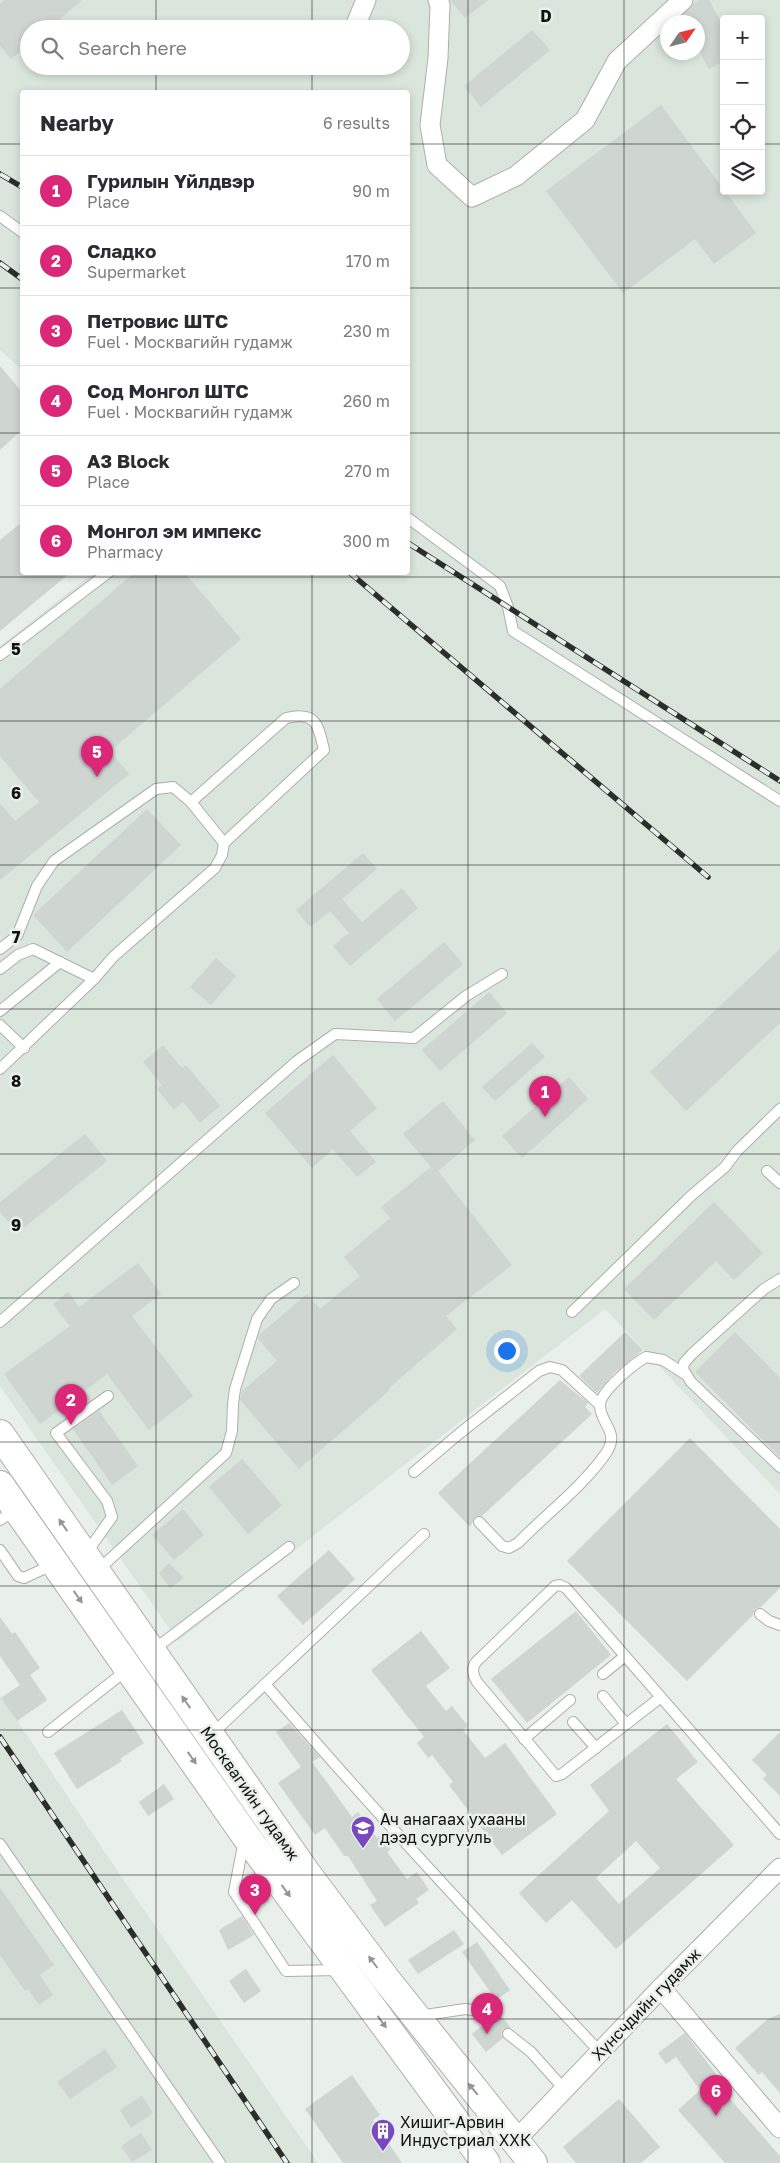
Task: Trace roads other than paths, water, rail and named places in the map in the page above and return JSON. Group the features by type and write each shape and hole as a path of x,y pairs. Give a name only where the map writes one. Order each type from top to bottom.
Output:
{"highway":[{"name":"Москвагийн гудамж","path":"0,1434 307,1874 415,2016 532,2163"},
{"name":"Москвагийн гудамж","path":"0,1485 8,1515 55,1564 245,1835 486,2163"}],"street":[{"path":"358,20 366,0"},
{"path":"438,0 440,5 438,58 430,125 437,165 472,197 516,176 585,120 617,61 683,0"},
{"name":"Хүнсчдийн гудамж","path":"515,2141 661,1988 780,1868"},
{"path":"661,1988 780,2128"}],"lane":[{"path":"0,216 20,231"},
{"path":"410,519 500,586 508,607 513,631 780,801"},
{"path":"0,655 105,575"},
{"path":"0,1069 94,979 114,956 215,868 222,855 224,843 324,750 314,721 301,715 286,718 191,802"},
{"path":"0,949 17,936 37,886 54,861 156,789 173,787 191,802 224,843"},
{"path":"0,969 18,955 33,949 94,979"},
{"path":"0,1011 60,962"},
{"path":"0,1322 297,1061 335,1034 414,1038 466,996 502,974"},
{"path":"0,1025 24,1048"},
{"path":"572,1312 671,1215 725,1167 737,1151 780,1109"},
{"path":"767,1171 780,1184"},
{"path":"685,1374 683,1369 684,1363 692,1354 776,1281 780,1290"},
{"path":"90,1564 226,1453 232,1431 232,1404 257,1319 270,1299 294,1284"},
{"path":"600,1405 602,1397 608,1389 639,1361 646,1357 663,1360 685,1374 780,1467"},
{"path":"414,1472 539,1371 550,1367 562,1370 600,1405 611,1434 610,1448 582,1480 518,1543 509,1548 502,1546 479,1522"},
{"path":"90,1564 112,1517 107,1501 56,1433 108,1396"},
{"path":"210,1735 424,1534"},
{"path":"151,1651 289,1547"},
{"path":"0,1550 18,1576 24,1578 55,1564"},
{"path":"661,1696 562,1774 556,1776 477,1682 473,1676 473,1667 555,1586 560,1585 566,1588 661,1696 780,1834"},
{"path":"760,1614 780,1626"},
{"path":"603,1674 625,1656"},
{"path":"48,1732 129,1669"},
{"path":"265,1684 331,1762 600,2052"},
{"path":"603,1696 626,1724"},
{"path":"524,1739 570,1700"},
{"path":"573,1722 596,1748"},
{"path":"245,1835 234,1892 286,1971 344,1970"},
{"path":"0,1844 220,2163"},
{"path":"415,2016 465,2009 481,2011 491,2019"},
{"path":"508,2034 531,2052 564,2089"}],"railway":[{"path":"0,174 20,186"},
{"path":"0,263 20,278"},
{"path":"410,544 780,781"},
{"path":"353,575 708,877"},
{"path":"0,1737 287,2163"}],"place":[{"name":"A3 Block","path":"97,777"},
{"name":"Гурилын Үйлдвэр","path":"545,1117"},
{"name":"Сладко","path":"71,1425"},
{"name":"Ач анагаах ухааны дээд сургууль","path":"363,1849"},
{"name":"Петровис ШТС","path":"255,1915"},
{"name":"Сод Монгол ШТС","path":"487,2034"},
{"name":"Монгол эм импекс","path":"716,2116"},
{"name":"Хишиг-Арвин Индустриал ХХК","path":"383,2152"}]}
